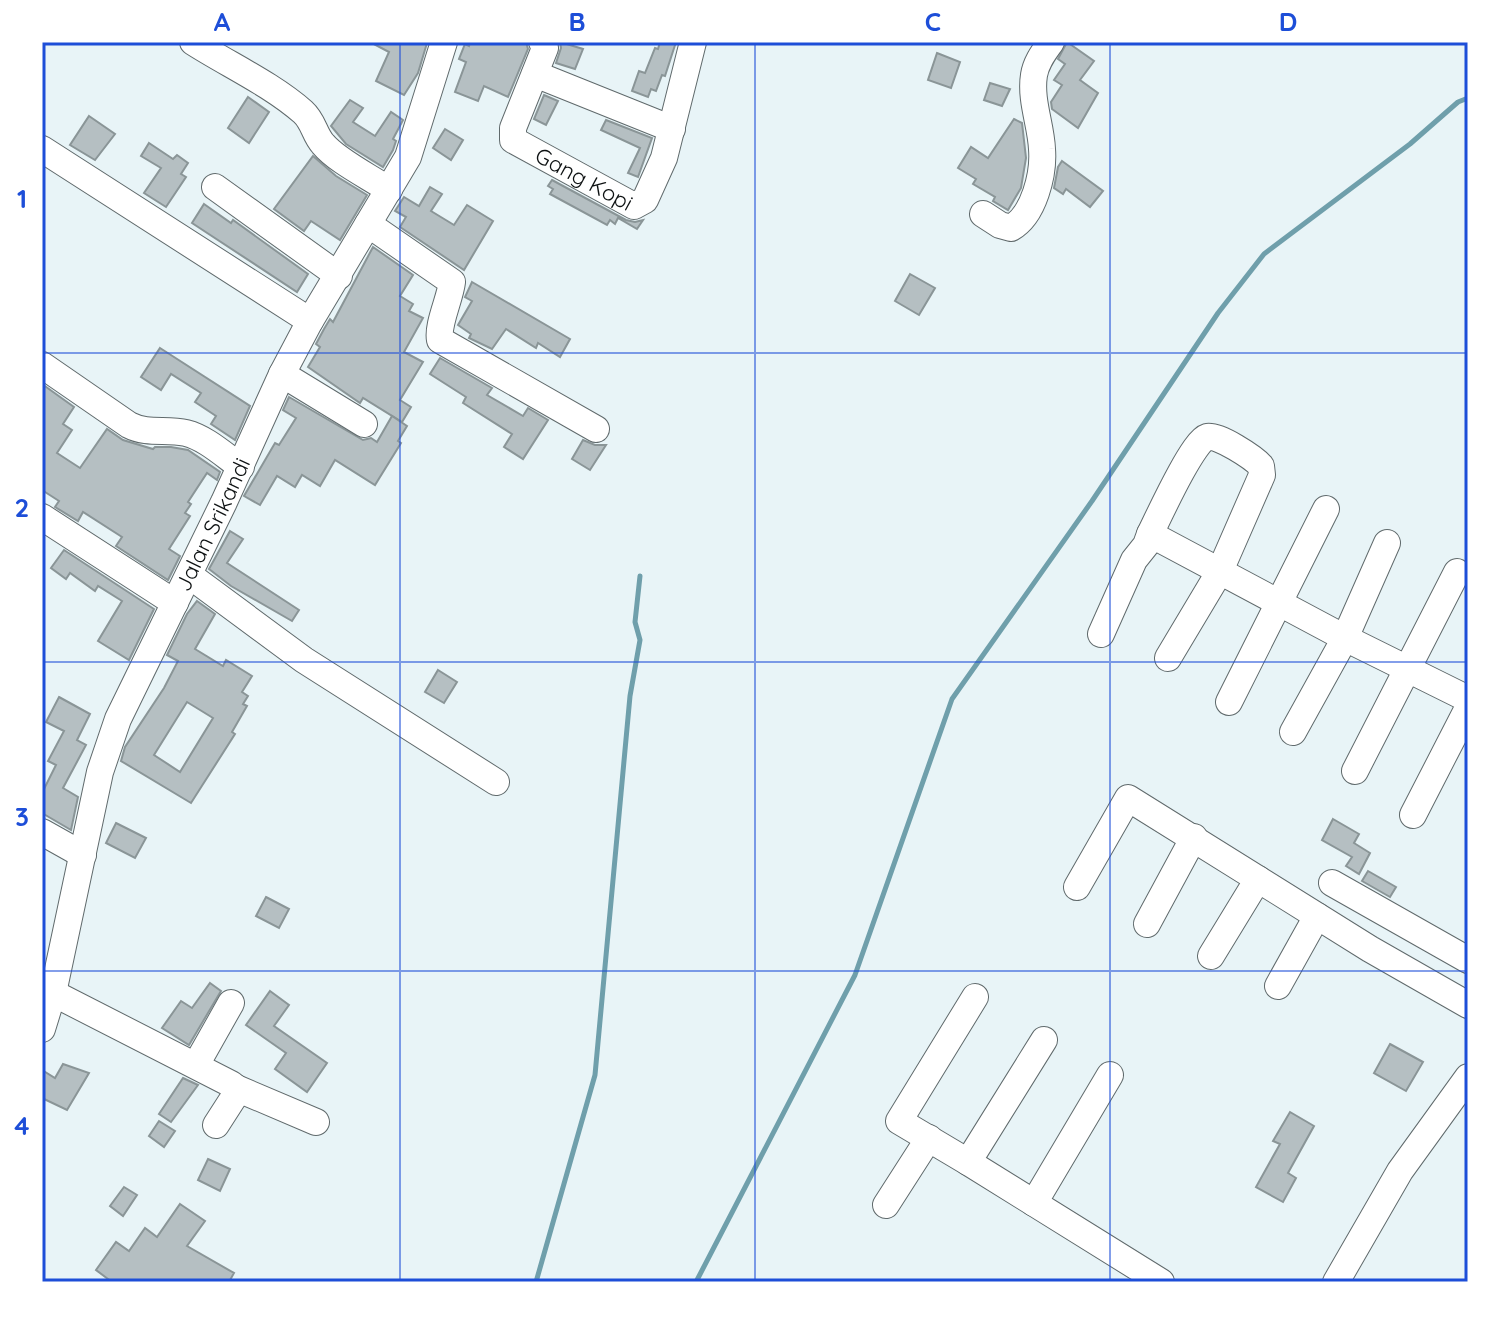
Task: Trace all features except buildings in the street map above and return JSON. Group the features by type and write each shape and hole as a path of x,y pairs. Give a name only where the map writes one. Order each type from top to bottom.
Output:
{"street":[{"path":"193,42 302,111 329,150 389,190"},
{"name":"Jalan Srikandi","path":"42,1028 53,993 100,772 118,719 241,467 282,374 408,157 444,42"},
{"name":"Gang Kopi","path":"542,42 545,48 513,128 513,140 634,206 645,200 656,180 693,42"},
{"path":"983,214 1011,228 1020,221 1033,199 1042,150 1034,77 1036,65 1051,42"},
{"path":"535,74 672,129"},
{"path":"42,149 310,321"},
{"path":"215,187 339,276"},
{"path":"368,224 452,282 450,300 439,332 440,340 596,429"},
{"path":"42,365 129,425 146,431 193,435 241,467"},
{"path":"282,374 364,424"},
{"path":"1101,634 1121,586 1196,445 1209,436 1254,460 1263,470 1220,571 1168,658"},
{"path":"1229,702 1326,509"},
{"path":"42,517 175,603"},
{"path":"1150,534 1345,638 1468,699"},
{"path":"1293,732 1345,638 1387,543"},
{"path":"1355,771 1457,572"},
{"path":"189,575 299,656 496,782"},
{"path":"1413,815 1468,708"},
{"path":"1077,887 1128,798 1317,916 1468,1005"},
{"path":"42,832 83,855"},
{"path":"1147,924 1194,837"},
{"path":"1211,956 1258,879"},
{"path":"1332,883 1468,960"},
{"path":"1278,986 1317,916"},
{"path":"53,993 236,1088 316,1122"},
{"path":"975,997 899,1121 1161,1282"},
{"path":"196,1065 231,1003"},
{"path":"968,1162 1044,1040"},
{"path":"1034,1203 1110,1075"},
{"path":"1336,1282 1400,1171 1468,1077"},
{"path":"216,1125 234,1097 236,1088"},
{"path":"886,1205 929,1138"}],"waterway":[{"path":"696,1282 855,975 952,699 1092,501 1218,313 1264,254 1410,144 1458,102 1468,98"},
{"path":"536,1282 595,1075 630,696 640,640 635,622 640,576"}]}
